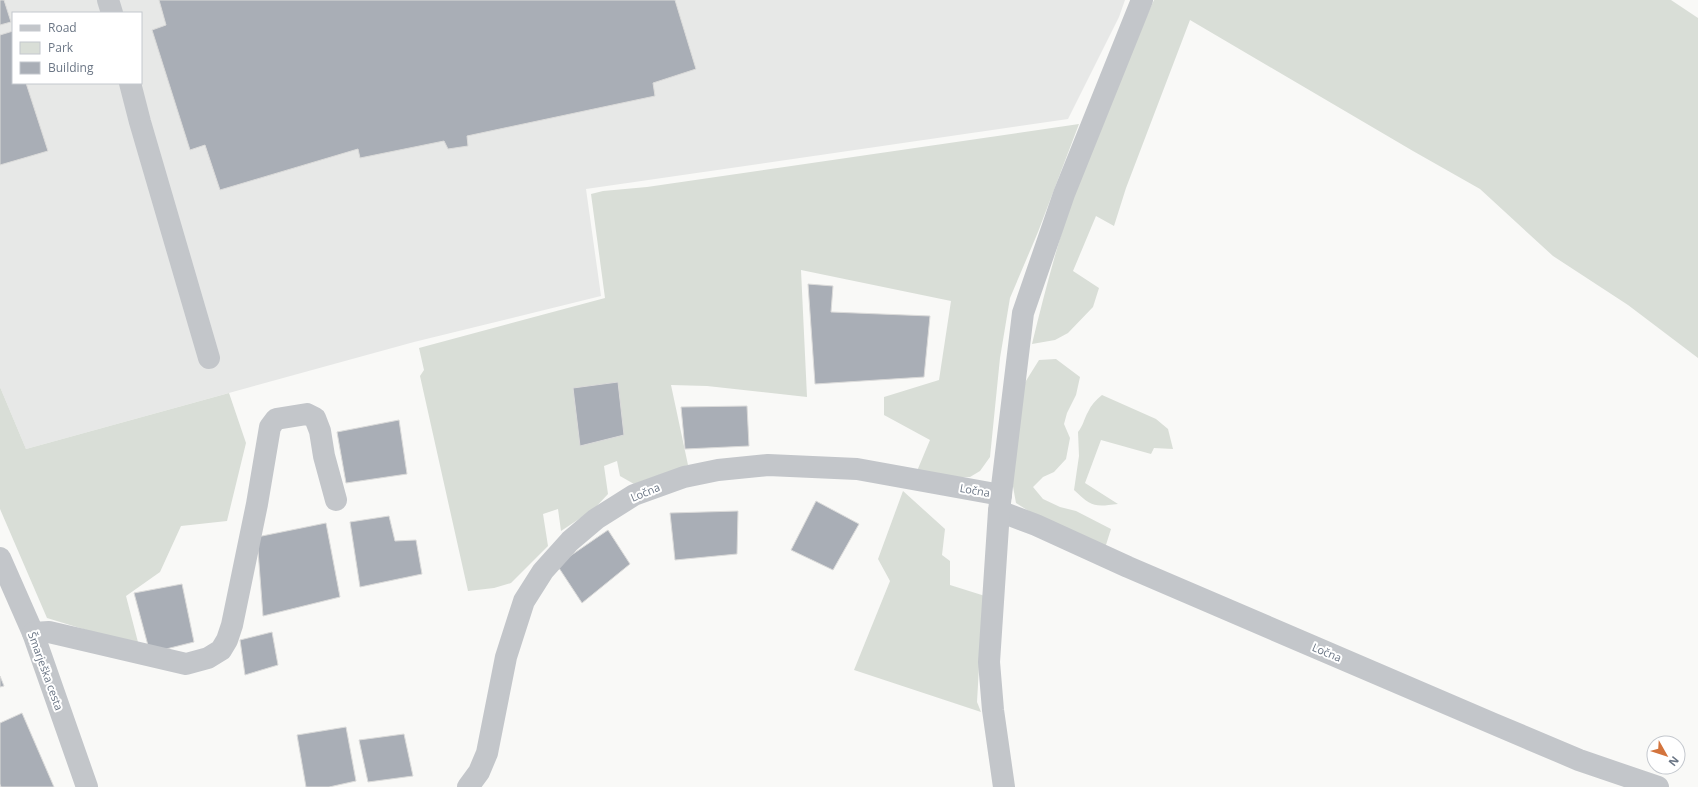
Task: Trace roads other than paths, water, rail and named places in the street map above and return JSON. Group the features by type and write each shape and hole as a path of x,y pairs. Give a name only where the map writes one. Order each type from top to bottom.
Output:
{"street":[{"path":"108,0 112,12"},
{"path":"1004,787 993,710 989,662 1000,503 1023,313 1064,194 1142,0"},
{"path":"130,84 209,358"},
{"path":"33,633 49,632 186,664 208,658 221,650 232,625 257,504 270,427 276,419 307,414 315,418 320,431 324,456 336,500"},
{"name":"Ločna","path":"468,787 479,772 487,753 506,657 524,601 543,571 570,541 596,519 634,495 684,477 718,470 768,465 858,469 1000,503 1036,525 1135,570 1580,760 1658,787"},
{"name":"Šmarješka cesta","path":"0,558 33,633 87,787"}]}
